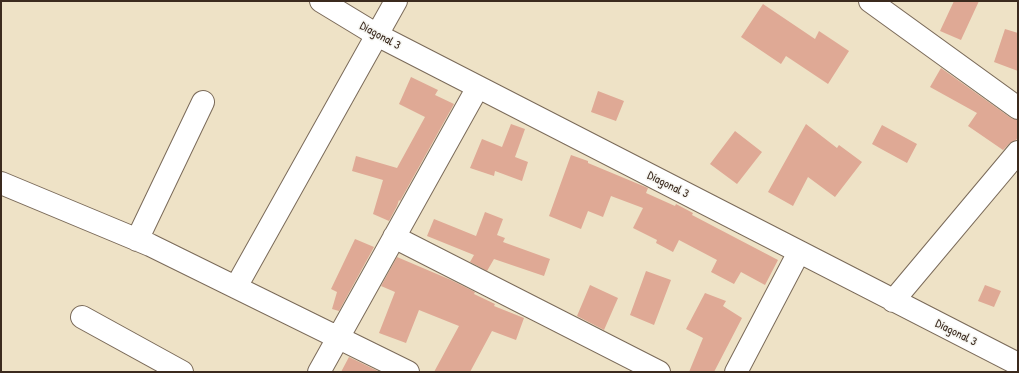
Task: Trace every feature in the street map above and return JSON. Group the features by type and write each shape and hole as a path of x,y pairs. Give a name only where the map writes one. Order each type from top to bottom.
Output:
{"street":[{"name":"Diagonal 3","path":"321,1 377,35 1018,364"},
{"path":"236,287 396,1"},
{"path":"870,1 1018,108"},
{"path":"320,372 338,337 478,87"},
{"path":"137,240 203,102"},
{"path":"893,300 1018,152"},
{"path":"1,183 137,240 408,372"},
{"path":"394,237 658,372"},
{"path":"736,372 800,252"},
{"path":"82,317 182,372"}],"building":[{"path":"954,1 979,1 961,40 940,31"},
{"path":"763,4 815,39 819,31 849,51 828,84 786,56 781,64 741,37"},
{"path":"1005,29 1018,33 1018,71 994,62"},
{"path":"941,68 1011,118 1018,120 1018,137 1016,140 1003,150 968,126 977,113 930,87"},
{"path":"411,77 438,90 435,95 454,104 400,201 399,200 389,221 373,214 383,180 352,171 356,156 397,168 425,117 399,104"},
{"path":"598,91 624,101 616,121 591,112"},
{"path":"511,124 525,129 515,157 528,162 522,181 495,171 494,176 470,168 482,139 502,147"},
{"path":"806,124 837,148 839,145 862,162 835,197 808,177 793,206 768,192"},
{"path":"882,125 917,144 907,163 872,144"},
{"path":"735,131 762,152 737,184 710,164"},
{"path":"571,155 648,188 646,193 675,206 676,204 693,213 692,215 778,260 765,285 741,272 734,284 711,272 717,260 679,240 673,252 656,243 657,240 633,228 643,208 611,196 603,217 588,211 581,229 549,216"},
{"path":"485,212 503,219 497,235 505,238 503,242 550,259 544,276 494,259 487,271 470,262 474,255 427,236 434,219 476,236"},
{"path":"355,239 374,247 339,311 332,309 337,292 331,289"},
{"path":"397,257 451,280 475,292 474,294 495,304 494,306 524,318 516,340 492,331 470,372 434,372 459,326 419,310 406,343 379,333 395,292 381,286"},
{"path":"646,271 671,280 654,325 630,315"},
{"path":"590,285 618,298 604,330 577,316"},
{"path":"985,285 1001,291 994,307 978,301"},
{"path":"705,293 726,301 723,306 742,318 714,372 689,372 703,338 686,329"},
{"path":"349,357 380,372 341,372"}]}
